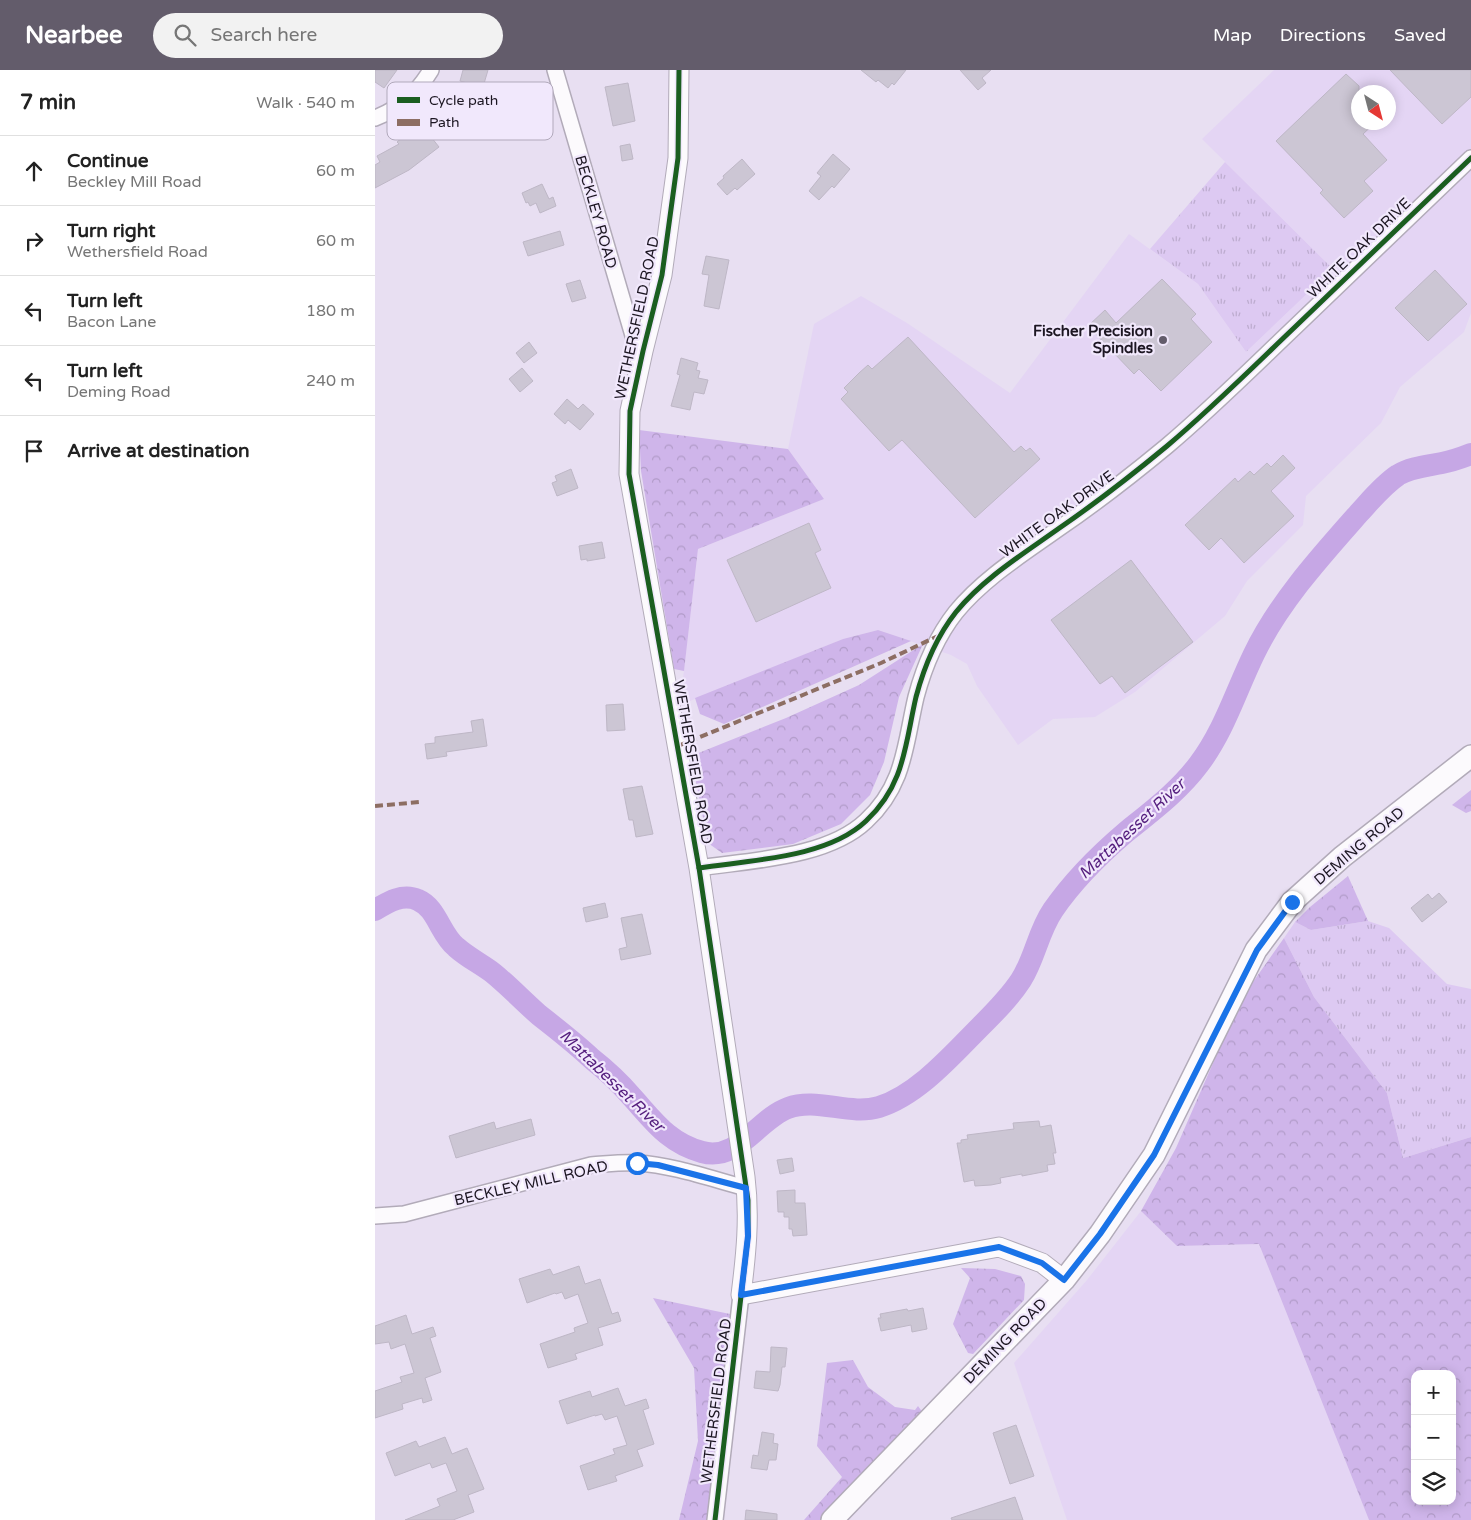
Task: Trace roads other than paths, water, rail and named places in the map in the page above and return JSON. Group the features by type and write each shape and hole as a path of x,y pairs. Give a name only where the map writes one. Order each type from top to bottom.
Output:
{"main road":[{"name":"DEMING ROAD","path":"832,1520 1064,1280 1100,1234 1154,1155 1257,950 1292,902 1342,857 1471,756"}],"street":[{"path":"424,82 431,70"},
{"name":"BECKLEY ROAD","path":"555,70 634,339 643,351"},
{"name":"WETHERSFIELD ROAD","path":"679,70 678,158 662,275 630,411 629,474 699,868 746,1188 748,1236 715,1520"},
{"path":"375,118 387,113"},
{"name":"WHITE OAK DRIVE","path":"699,868 792,854 823,847 845,837 866,822 883,802 899,775 917,695 927,663 940,637 956,612 989,580 1124,481 1168,446 1258,363 1471,158"},
{"name":"BECKLEY MILL ROAD","path":"375,1216 404,1214 591,1166 619,1163 658,1165 746,1188"},
{"path":"741,1295 999,1247 1042,1263 1064,1280"}],"waterway":[{"name":"Mattabesset River","path":"375,910 390,901 407,897 424,904 430,909 456,947 499,978 539,1015 612,1076 670,1137 690,1148 702,1152 715,1153 726,1151 747,1138 777,1113 799,1105 810,1104 856,1109 879,1107 907,1093 934,1073 1002,1004 1026,972 1048,918 1069,889 1106,850 1174,792 1191,774 1216,738 1254,654 1276,616 1302,580 1377,493 1403,472 1471,454"}],"place":[{"name":"Fischer Precision Spindles","path":"1163,340"}]}
